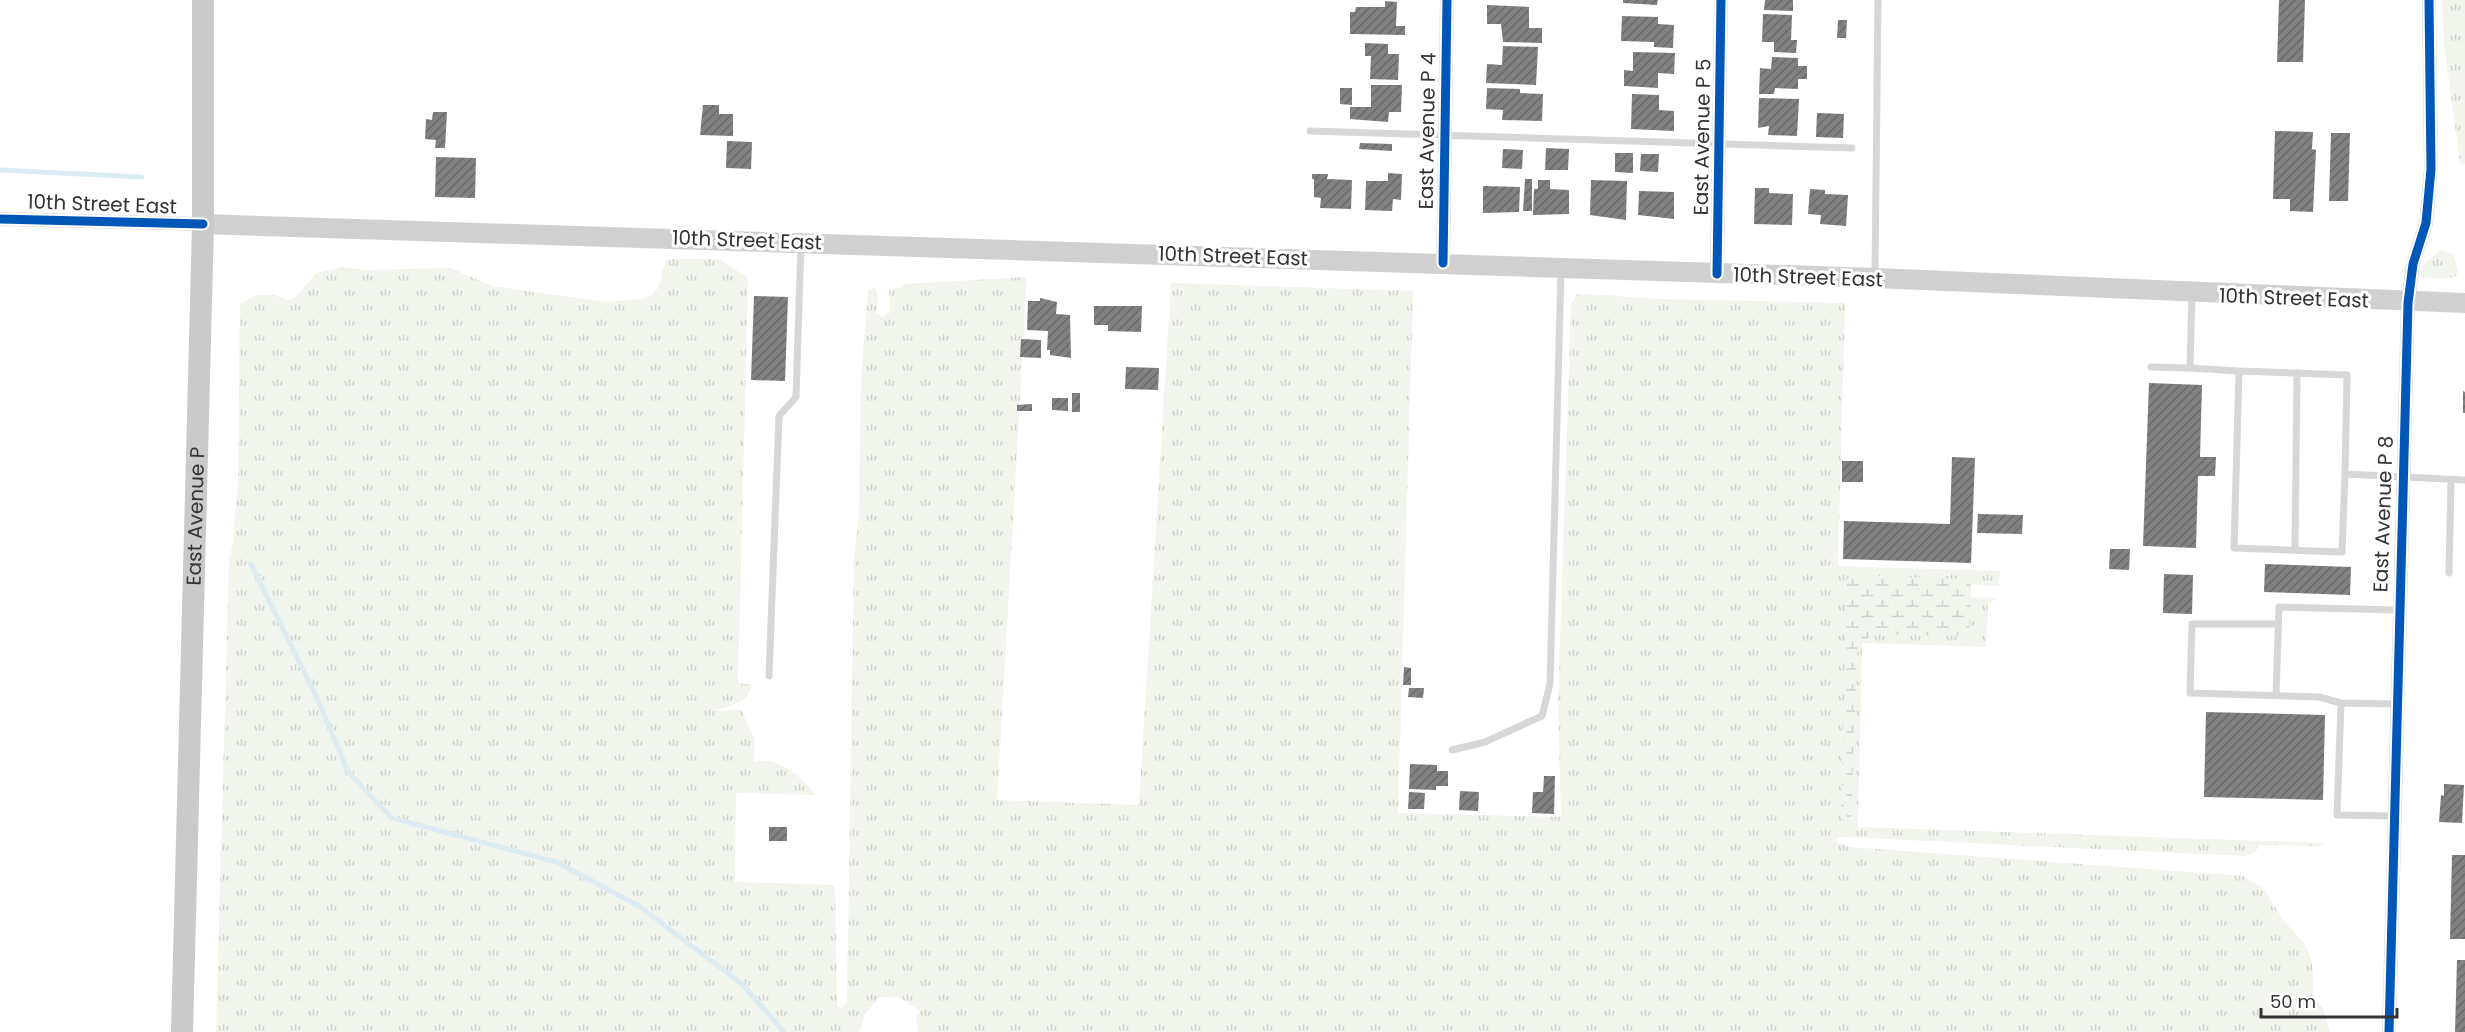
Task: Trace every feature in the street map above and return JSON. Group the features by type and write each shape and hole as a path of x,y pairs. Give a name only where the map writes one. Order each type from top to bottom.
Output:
{"main road":[{"name":"East Avenue P","path":"182,1032 203,224 203,0"},
{"name":"10th Street East","path":"203,224 1875,278 2408,303 2465,303"}],"street":[{"name":"East Avenue P 4","path":"1443,263 1447,0"},
{"name":"East Avenue P 5","path":"1717,274 1721,0"},
{"name":"East Avenue P 8","path":"2389,1032 2398,610 2408,303 2413,264 2427,224 2431,169 2429,0"},
{"name":"10th Street East","path":"0,219 203,224"}],"lane":[{"path":"1875,278 1878,0"},
{"path":"1310,131 1852,148"},
{"path":"769,676 779,416 796,397 801,242"},
{"path":"1452,750 1485,742 1542,716 1550,684 1561,268"},
{"path":"2190,368 2192,293"},
{"path":"2151,367 2347,375 2342,552 2234,548 2239,371"},
{"path":"2295,550 2297,373"},
{"path":"2345,474 2465,480"},
{"path":"2449,573 2451,480"},
{"path":"2276,694 2279,607 2398,610"},
{"path":"2278,624 2192,624 2190,693 2276,694 2330,698 2341,703 2396,705"},
{"path":"2341,703 2337,814 2394,816"}],"green space":[{"path":"2442,0 2465,0 2465,164 2460,163 2445,51"},
{"path":"2441,250 2454,255 2458,271 2455,277 2437,279 2420,276 2424,264"},
{"path":"666,259 719,259 748,278 738,683 752,685 743,699 715,711 741,710 755,740 754,762 772,762 780,765 797,775 816,795 736,793 735,882 835,885 837,1006 841,1009 847,1002 854,557 859,517 861,379 868,290 875,287 878,298 876,314 884,317 890,310 889,290 901,287 903,284 1027,277 997,800 1139,805 1171,283 1413,291 1398,813 1561,817 1558,705 1571,304 1577,294 1658,299 1845,303 1838,566 2000,571 1999,586 1971,585 1971,597 1998,598 1988,604 1986,647 1862,643 1858,827 2325,843 2319,846 2260,845 2255,852 2245,856 1845,837 1837,838 1837,842 1849,847 2244,876 2264,889 2284,921 2306,946 2312,963 2314,998 2323,1008 2330,1032 918,1032 916,1019 919,1011 901,998 880,997 865,1014 860,1032 216,1032 229,560 233,542 238,479 240,304 256,295 274,295 287,300 295,298 316,273 342,267 365,270 451,268 492,286 607,302 641,299 652,295 658,288"},
{"path":"1851,575 1965,579 1971,585 1969,631 1964,636 1871,634 1866,641 1862,641 1858,634 1851,816 1847,821 1841,816 1847,579"}],"building":[{"path":"1623,0 1658,0 1657,5 1623,3"},
{"path":"1765,0 1793,0 1793,11 1764,10"},
{"path":"2279,0 2305,0 2303,62 2277,62"},
{"path":"1385,1 1397,2 1396,26 1405,26 1405,35 1350,34 1350,12 1355,12 1356,7 1385,7"},
{"path":"1487,5 1529,7 1529,28 1542,28 1542,43 1503,42 1501,24 1487,24"},
{"path":"1763,14 1792,15 1791,40 1797,40 1796,53 1774,52 1774,42 1762,42"},
{"path":"1622,16 1658,17 1658,24 1674,25 1673,48 1654,47 1654,42 1621,41"},
{"path":"1838,20 1847,20 1846,38 1837,38"},
{"path":"1365,43 1388,44 1388,54 1399,54 1398,80 1370,79 1371,56 1365,56"},
{"path":"1503,46 1538,47 1536,85 1486,83 1487,64 1502,65"},
{"path":"1633,52 1675,53 1674,74 1658,73 1658,88 1624,86 1624,70 1633,71"},
{"path":"1772,57 1798,58 1798,66 1807,66 1807,79 1798,79 1798,89 1775,88 1774,94 1759,94 1760,68 1771,69"},
{"path":"1371,85 1402,85 1401,112 1389,112 1388,122 1350,119 1350,107 1371,107"},
{"path":"1340,88 1352,88 1352,105 1340,104"},
{"path":"1487,88 1520,89 1520,93 1543,94 1542,121 1502,120 1503,110 1486,109"},
{"path":"1632,94 1659,95 1659,110 1674,111 1674,131 1631,129"},
{"path":"1759,98 1799,99 1797,136 1768,135 1769,126 1758,128"},
{"path":"703,105 719,105 719,114 733,114 733,136 700,135"},
{"path":"433,112 447,112 445,148 435,148 436,140 425,139 426,119 432,120"},
{"path":"1817,113 1844,114 1843,138 1816,137"},
{"path":"2275,131 2313,132 2312,149 2316,150 2313,212 2290,211 2290,199 2273,199"},
{"path":"2331,133 2350,133 2348,201 2329,201"},
{"path":"727,141 752,142 751,169 726,168"},
{"path":"1360,143 1392,144 1392,151 1359,149"},
{"path":"1546,148 1569,149 1568,170 1545,170"},
{"path":"1503,149 1523,150 1522,169 1502,168"},
{"path":"1615,153 1633,153 1633,173 1615,172"},
{"path":"1641,154 1659,154 1658,172 1640,171"},
{"path":"436,157 476,158 475,198 435,197"},
{"path":"1388,173 1402,174 1401,200 1393,199 1392,211 1365,210 1366,181 1388,181"},
{"path":"1312,174 1328,174 1327,179 1352,180 1351,209 1320,208 1321,198 1314,197"},
{"path":"1525,179 1532,179 1532,211 1523,211"},
{"path":"1538,180 1550,180 1550,189 1569,190 1569,214 1533,215 1534,189 1538,189"},
{"path":"1591,180 1627,181 1626,220 1590,215"},
{"path":"1483,186 1520,187 1519,212 1483,213"},
{"path":"1755,188 1769,188 1769,193 1793,194 1792,225 1754,224"},
{"path":"1810,189 1825,190 1825,194 1848,195 1846,226 1820,224 1821,215 1808,214"},
{"path":"1639,191 1674,192 1674,219 1638,215"},
{"path":"754,296 788,297 785,381 751,380"},
{"path":"1040,298 1057,302 1056,314 1070,315 1071,358 1050,355 1050,350 1047,350 1048,331 1027,330 1028,301 1040,301"},
{"path":"1094,306 1142,306 1141,332 1108,331 1108,325 1094,325"},
{"path":"1021,339 1041,340 1041,358 1020,357"},
{"path":"1126,367 1159,368 1158,390 1125,389"},
{"path":"2149,383 2202,385 2200,457 2216,457 2215,476 2198,476 2196,548 2143,546"},
{"path":"2463,391 2465,392 2465,413 2463,413"},
{"path":"1072,393 1080,393 1080,412 1072,412"},
{"path":"1052,398 1068,398 1068,411 1052,410"},
{"path":"1032,404 1032,411 1017,411 1017,405"},
{"path":"1952,457 1975,458 1971,563 1843,559 1844,521 1950,524"},
{"path":"1842,461 1863,461 1863,482 1842,482"},
{"path":"1978,514 2023,515 2022,534 1977,533"},
{"path":"2110,549 2130,549 2129,570 2109,569"},
{"path":"2265,564 2351,567 2350,595 2264,592"},
{"path":"2164,574 2193,575 2192,614 2163,613"},
{"path":"1404,667 1411,668 1411,685 1403,685"},
{"path":"1409,688 1424,688 1423,698 1408,697"},
{"path":"2206,712 2325,715 2323,800 2204,797"},
{"path":"1410,764 1437,765 1437,771 1448,771 1448,786 1436,786 1436,790 1409,789"},
{"path":"1544,776 1555,776 1554,814 1532,813 1533,792 1543,792"},
{"path":"2444,784 2464,785 2462,823 2439,822"},
{"path":"1460,791 1479,792 1478,811 1459,810"},
{"path":"1409,792 1425,793 1424,809 1408,809"},
{"path":"769,827 787,827 787,841 769,841"},
{"path":"2452,855 2465,855 2465,939 2450,939"},
{"path":"2457,960 2465,960 2465,1032 2455,1032"}],"waterway":[{"path":"0,170 142,177"},
{"path":"251,564 318,700 348,772 392,818 556,862 639,906 742,984 784,1032"}],"cycle path":[{"path":"1443,263 1447,0"},
{"path":"1717,274 1721,0"},
{"path":"2389,1032 2408,303 2413,264 2426,223 2431,169 2429,0"},
{"path":"0,219 203,224"}]}
